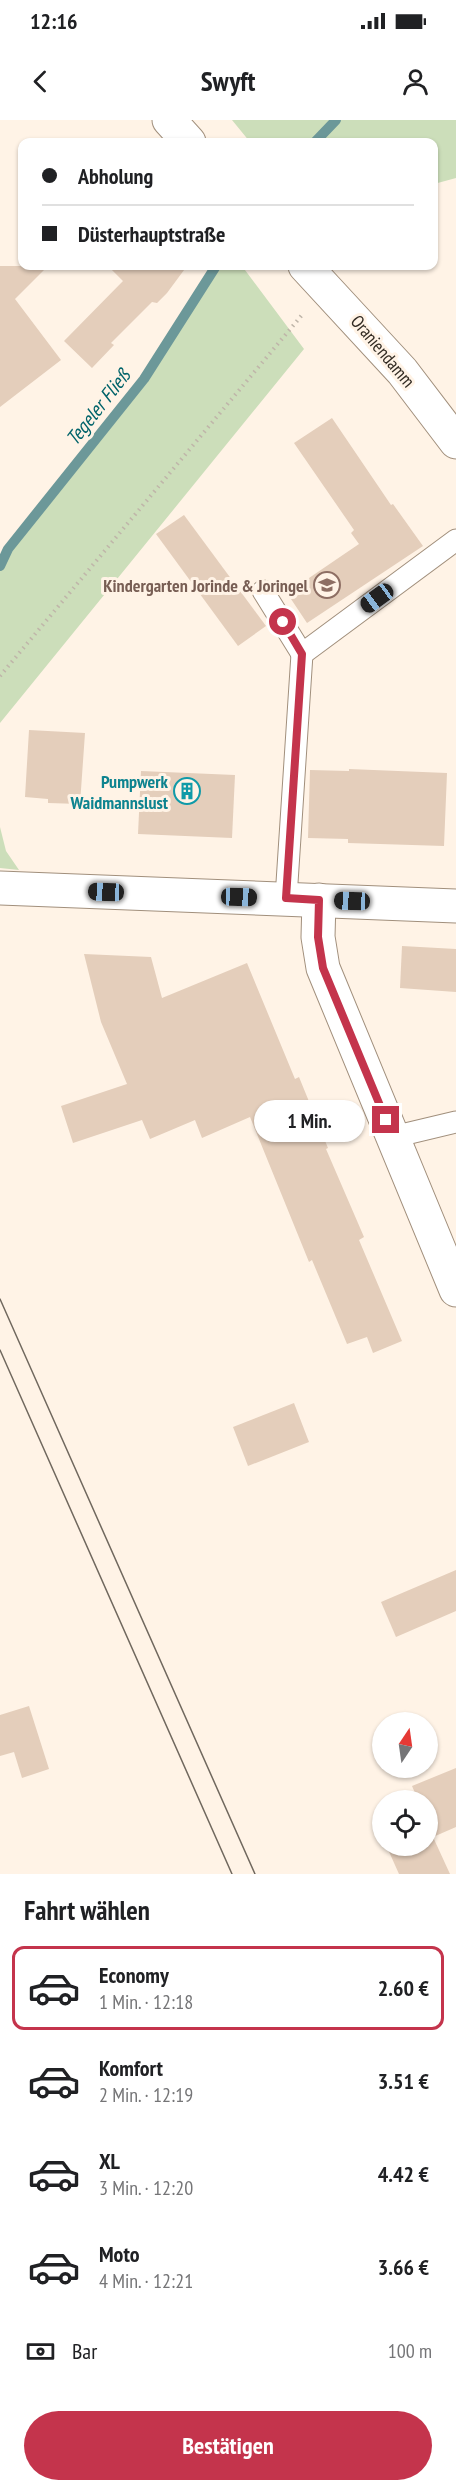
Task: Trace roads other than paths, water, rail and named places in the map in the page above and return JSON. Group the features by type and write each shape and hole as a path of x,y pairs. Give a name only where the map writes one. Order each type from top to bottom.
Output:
{"street":[{"path":"169,120 185,138"},
{"name":"Oraniendamm","path":"309,270 402,372 456,442"},
{"path":"0,888 456,906"},
{"path":"319,900 318,937 323,968 456,1290"}],"lane":[{"path":"302,654 456,540"},
{"path":"264,591 302,654 286,898"},
{"path":"393,1137 456,1122"}],"waterway":[{"name":"Tegeler Fließ","path":"319,138 336,120"},
{"name":"Tegeler Fließ","path":"0,566 8,549 144,379 213,270"}],"tram line":[{"path":"0,1299 255,1874"},
{"path":"0,1350 232,1874"}],"place":[{"name":"Kindergarten Jorinde & Joringel","path":"327,585"},
{"name":"Pumpwerk Waidmannslust","path":"187,791"}]}
